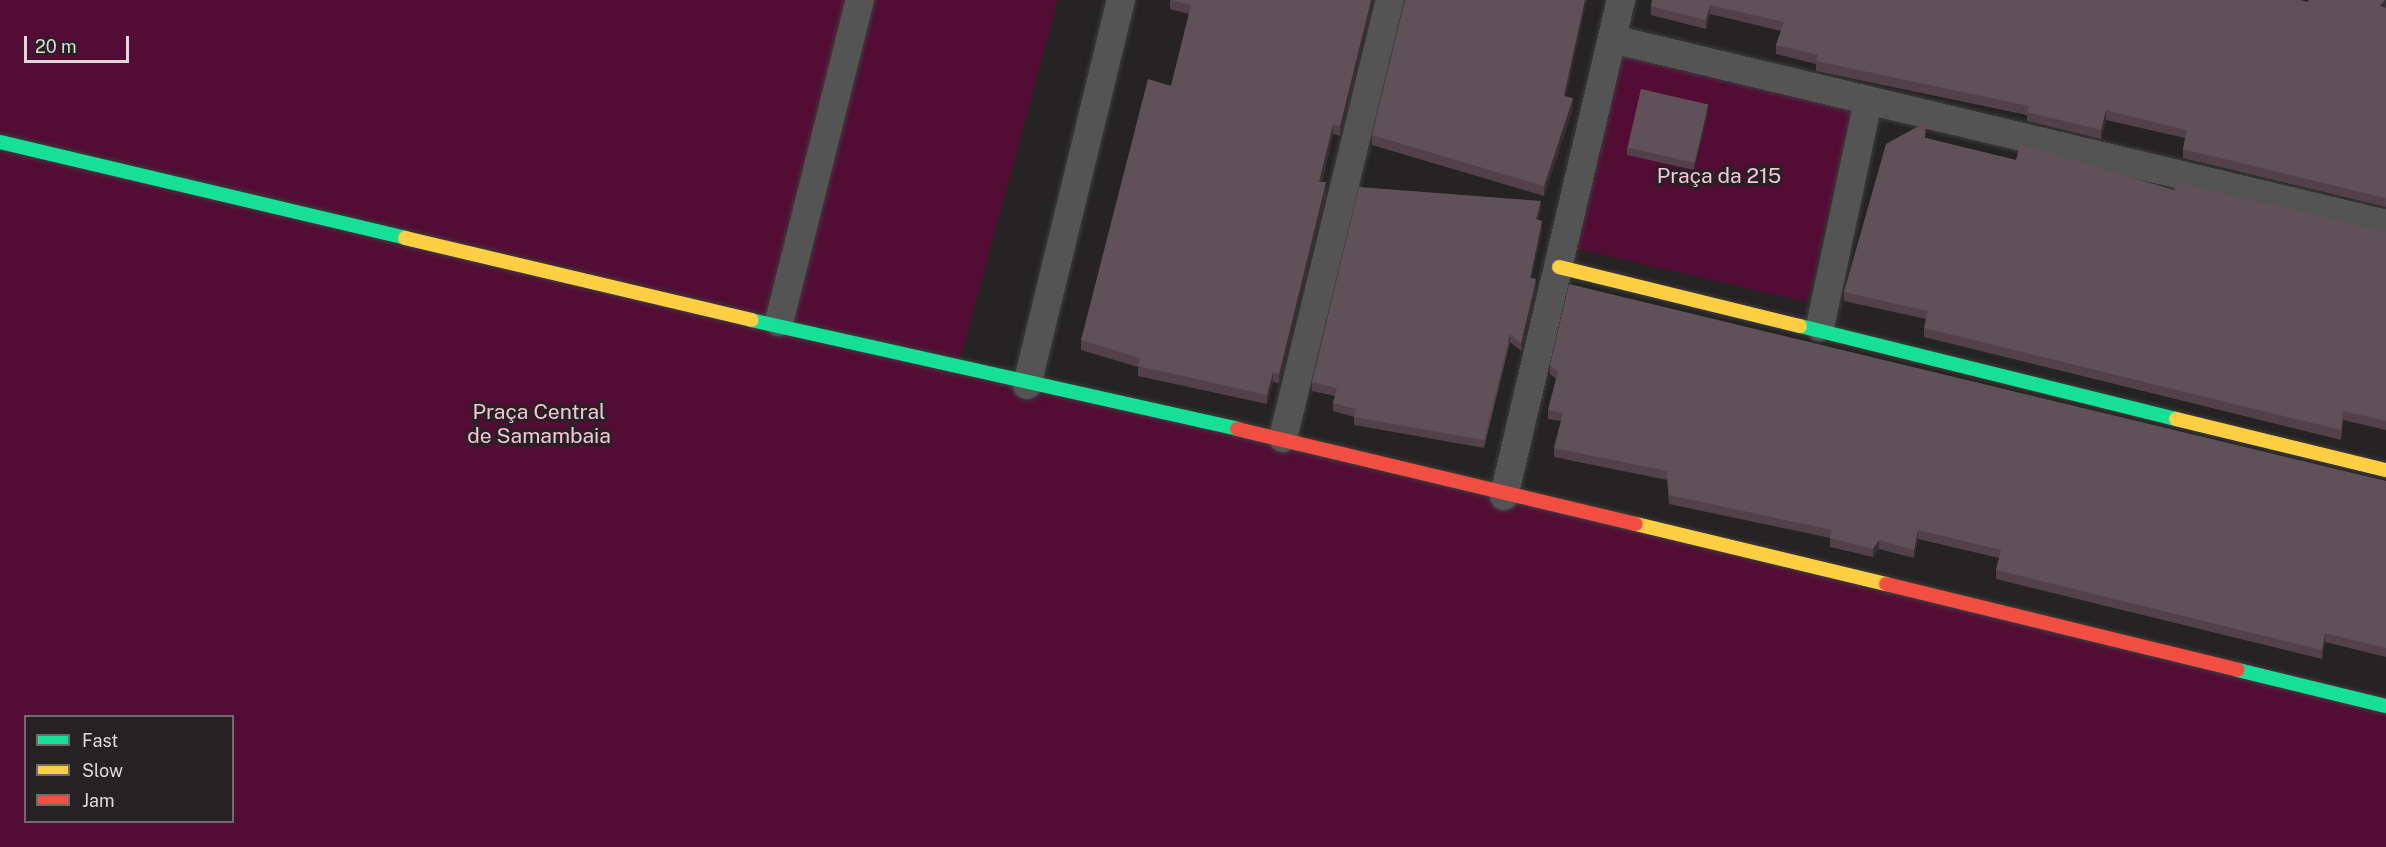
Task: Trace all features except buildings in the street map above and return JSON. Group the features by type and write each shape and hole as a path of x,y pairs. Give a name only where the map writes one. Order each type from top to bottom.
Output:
{"street":[{"path":"779,322 860,0"},
{"path":"1027,384 1121,0"},
{"path":"1283,438 1390,0"},
{"path":"1504,496 1621,0"},
{"path":"1612,39 2386,224"},
{"path":"1820,327 1868,102"},
{"path":"0,142 779,322 1027,384 1283,438 1504,496 2386,706"},
{"path":"1559,267 1820,327 2386,470"}],"green space":[{"name":"Praça Central de Samambaia","path":"0,0 1058,0 960,360 2386,696 2386,847 0,847"},
{"name":"Praça da 215","path":"1618,47 1854,101 1807,302 1572,248"}],"traffic: fast":[{"path":"0,142 405,238"},
{"path":"751,320 1237,429"},
{"path":"1800,326 2176,419"},
{"path":"2238,670 2386,706"}],"traffic: slow":[{"path":"405,238 751,320"},
{"path":"1559,267 1800,326"},
{"path":"2176,419 2386,470"},
{"path":"1636,524 1886,584"}],"traffic: jam":[{"path":"1237,429 1636,524"},
{"path":"1886,584 2238,670"}]}
